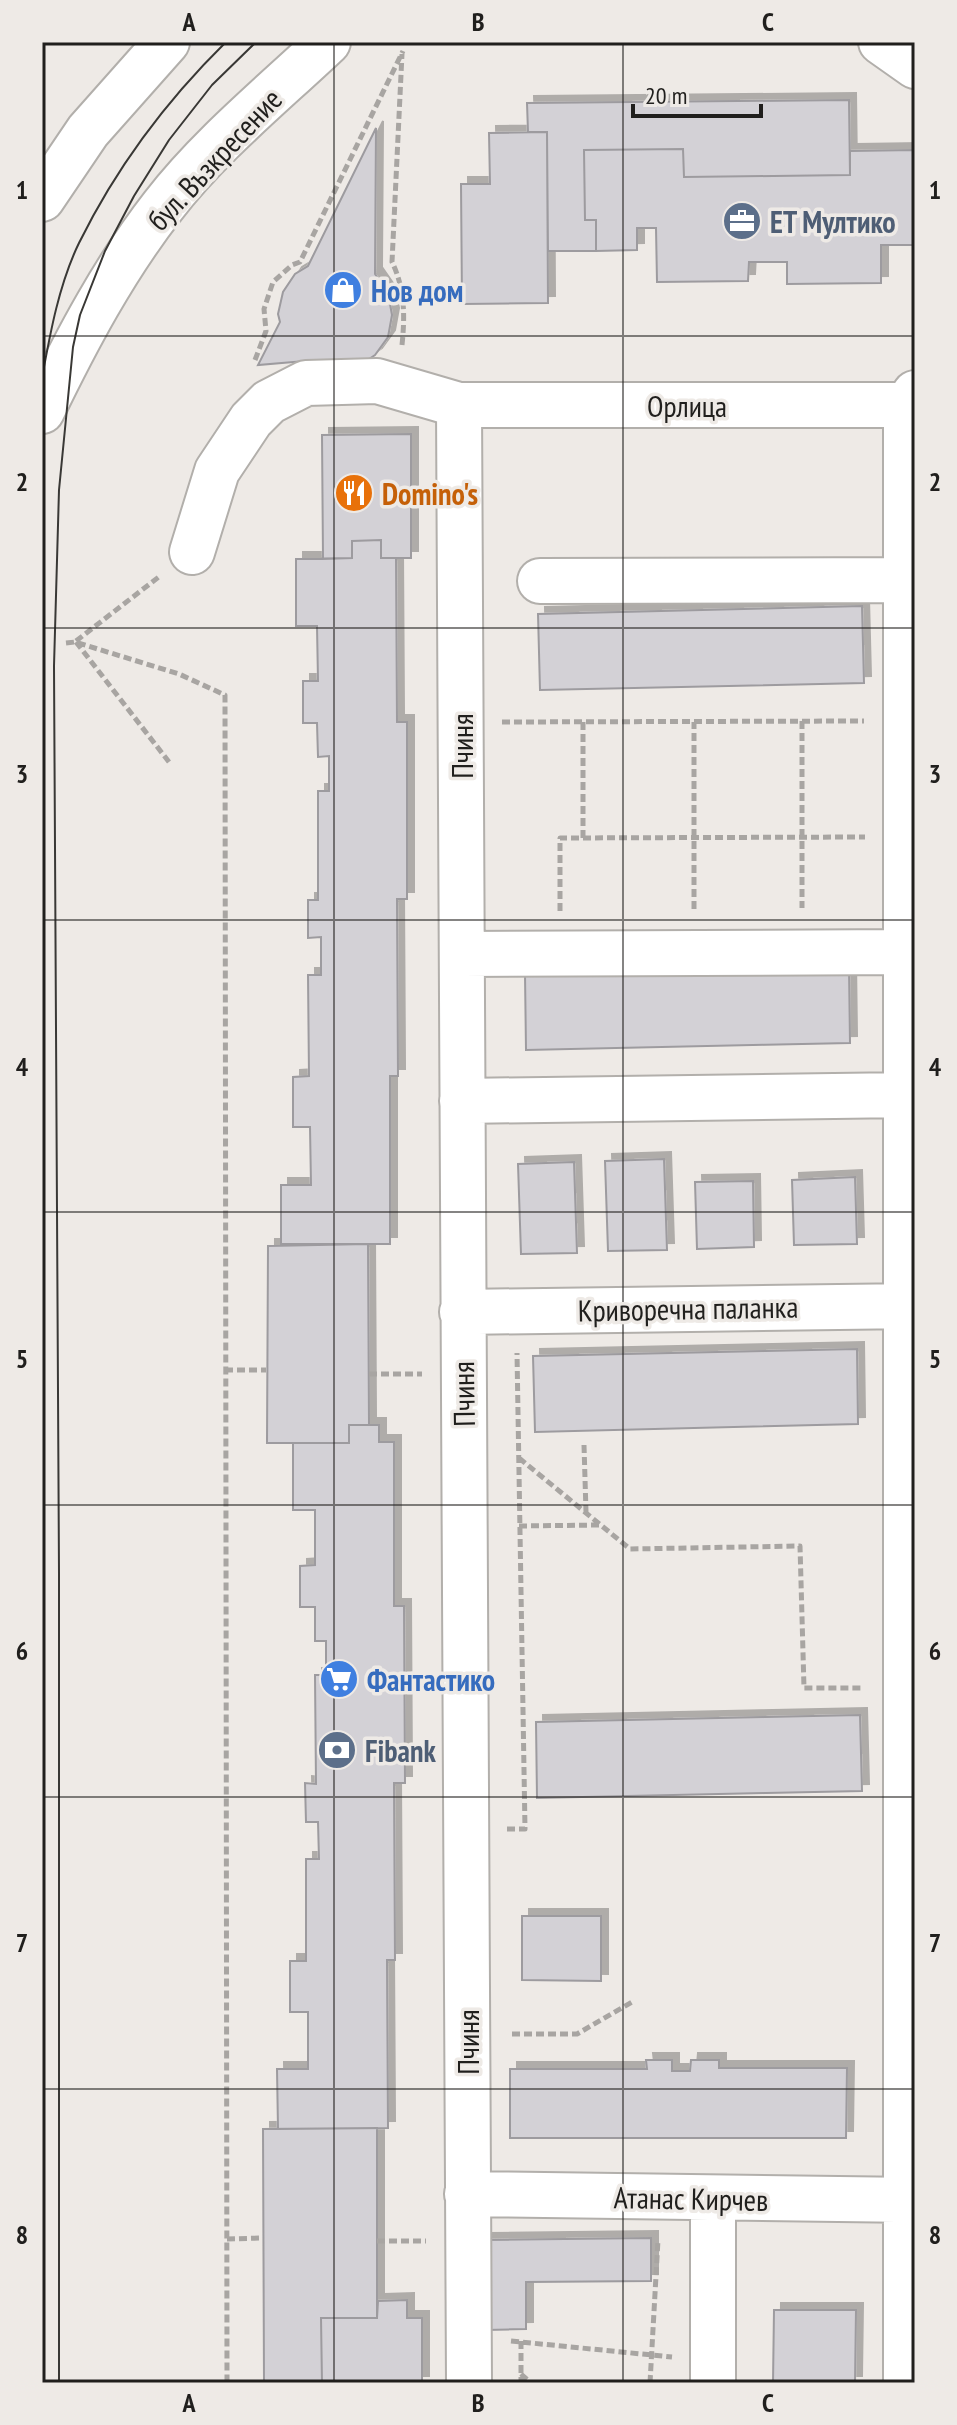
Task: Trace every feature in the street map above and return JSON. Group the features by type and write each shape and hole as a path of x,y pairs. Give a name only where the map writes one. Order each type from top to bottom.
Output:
{"street":[{"path":"42,199 88,131 167,42"},
{"name":"бул. Възкресение","path":"42,411 73,347 112,279 164,205 225,139 328,42"},
{"path":"881,42 915,66"},
{"name":"Орлица","path":"269,402 306,383 377,381 459,405 912,401"},
{"path":"906,2383 911,2200 906,1688 911,1487 906,1095 906,580 912,401"},
{"path":"192,552 217,471 251,420 269,402"},
{"name":"Пчиня","path":"459,405 469,2383"},
{"path":"540,581 906,580"},
{"path":"462,954 906,952"},
{"path":"462,1101 906,1095"},
{"name":"Криворечна паланка","path":"462,1312 910,1306"},
{"name":"Атанас Кирчев","path":"467,2194 911,2200"},
{"path":"713,2199 713,2370"}],"path":[{"path":"269,402 254,365 266,331 264,309 273,282 300,262 403,51 392,262 401,282 404,321 401,351 392,369 377,381"},
{"path":"75,642 192,552"},
{"path":"75,642 169,762"},
{"path":"66,643 75,642 179,674 225,695 227,2383"},
{"path":"461,722 906,720"},
{"path":"802,721 802,953"},
{"path":"583,722 583,839"},
{"path":"694,722 694,954"},
{"path":"561,954 560,838 906,837"},
{"path":"466,1830 525,1829 516,1311"},
{"path":"225,1370 266,1370"},
{"path":"369,1374 463,1374"},
{"path":"584,1445 586,1513"},
{"path":"519,1458 630,1549 800,1546 804,1688 906,1688"},
{"path":"519,1526 601,1525"},
{"path":"467,2034 577,2034 632,2002"},
{"path":"650,2383 660,2198"},
{"path":"227,2239 263,2238"},
{"path":"468,2340 521,2341 652,2357 713,2370"},
{"path":"521,2341 521,2383"},
{"path":"521,2374 531,2383"}],"building":[{"path":"849,100 850,175 684,177 683,149 584,150 585,220 596,220 596,251 548,251 547,132 528,132 527,103"},
{"path":"376,128 375,274 388,293 392,315 388,337 375,355 357,367 313,367 305,361 258,365 280,322 278,314 283,292 295,274 308,266"},
{"path":"547,132 548,303 462,304 461,184 490,184 489,133"},
{"path":"683,149 684,177 850,175 850,151 915,150 915,245 881,245 881,283 787,284 787,262 749,262 748,281 657,282 656,228 637,228 637,250 596,251 596,220 585,220 584,150"},
{"path":"411,434 411,558 381,558 381,540 352,541 352,558 323,559 322,435"},
{"path":"381,540 381,558 396,558 397,722 407,722 407,899 397,899 398,1076 390,1076 390,1244 281,1244 281,1185 311,1185 310,1127 293,1127 293,1077 309,1076 308,975 321,975 321,937 308,938 308,900 318,900 318,791 329,791 329,756 318,757 317,723 303,723 303,681 318,681 317,626 296,626 296,559 352,558 352,541"},
{"path":"862,606 864,683 540,690 538,614"},
{"path":"849,967 850,1043 526,1050 525,974"},
{"path":"664,1159 667,1250 608,1251 605,1161"},
{"path":"574,1162 577,1253 521,1254 518,1164"},
{"path":"855,1177 857,1244 794,1245 792,1180"},
{"path":"753,1181 754,1247 697,1249 695,1182"},
{"path":"368,1244 369,1425 349,1425 349,1443 267,1443 268,1246"},
{"path":"857,1349 858,1424 535,1432 533,1356"},
{"path":"349,1425 379,1425 379,1442 394,1442 394,1606 404,1606 405,1783 394,1783 395,1960 387,1960 388,2128 278,2129 277,2069 308,2069 308,2012 290,2012 290,1961 306,1961 306,1859 319,1859 318,1822 306,1822 305,1783 316,1784 315,1675 326,1675 326,1641 315,1641 315,1607 300,1607 300,1566 315,1565 315,1510 293,1510 293,1443 349,1443"},
{"path":"860,1715 862,1791 537,1798 536,1722"},
{"path":"522,1916 601,1916 601,1981 522,1980"},
{"path":"646,2060 672,2060 672,2071 690,2071 691,2060 719,2060 719,2068 847,2068 846,2138 510,2138 510,2069 647,2069"},
{"path":"377,2128 377,2318 321,2318 322,2383 264,2383 263,2129"},
{"path":"651,2238 651,2281 526,2282 526,2329 484,2330 483,2240"},
{"path":"407,2300 407,2318 422,2318 422,2383 322,2383 321,2318 377,2318 378,2301"},
{"path":"774,2310 856,2310 855,2383 773,2383"}],"tram line":[{"path":"42,378 66,275 93,215 144,136 226,42"},
{"path":"59,2383 54,666 59,490 73,347 80,315 105,251 169,140 212,85 256,42"}],"place":[{"name":"ЕТ Мултико","path":"742,221"},
{"name":"Нов дом","path":"343,290"},
{"name":"Domino's","path":"354,493"},
{"name":"Фантастико","path":"339,1679"},
{"name":"Fibank","path":"337,1750"}]}
